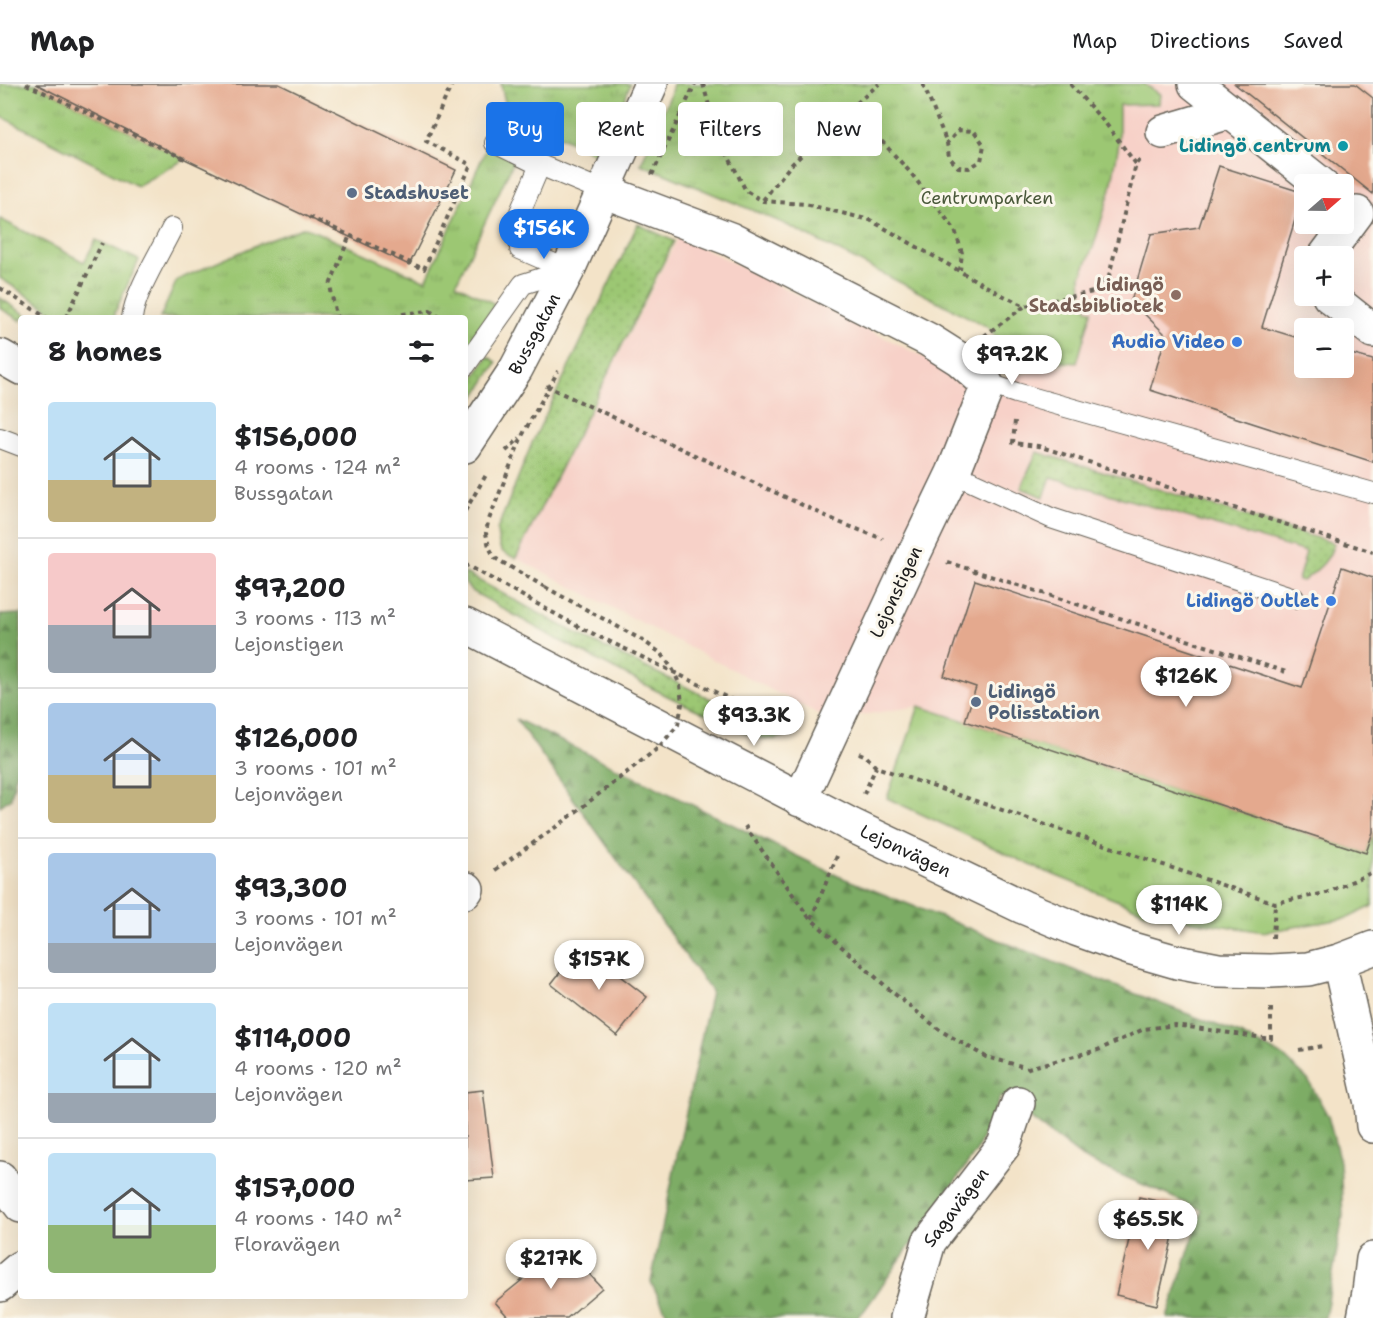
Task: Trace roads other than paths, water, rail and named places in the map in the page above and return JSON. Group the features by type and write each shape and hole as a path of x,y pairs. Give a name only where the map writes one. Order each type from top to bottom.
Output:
{"street":[{"name":"Bussgatan","path":"468,441 516,369 568,270 651,84"},
{"path":"1196,84 1308,174"},
{"path":"1163,132 1230,112"},
{"path":"603,191 730,239 929,340 959,359 986,383"},
{"path":"1333,246 1358,214"},
{"path":"1342,306 1373,331"},
{"path":"0,356 18,366"},
{"name":"Lejonstigen","path":"800,800 953,473 986,390 986,383"},
{"name":"Lejonvägen","path":"468,627 851,825 1023,907 1132,949 1177,962 1218,970 1271,971 1308,969 1339,961 1373,948"},
{"path":"1339,961 1371,1103 1373,1126"},
{"name":"Sagavägen","path":"907,1318 928,1242 1004,1145 1018,1103"},
{"path":"0,1178 18,1202"},
{"path":"1364,1318 1373,1259"},
{"path":"0,1285 18,1270"}],"lane":[{"path":"522,156 603,191"},
{"path":"540,165 520,212 520,249 568,270"},
{"path":"132,315 133,308 172,228"},
{"path":"468,362 523,284 568,270"},
{"path":"986,383 1373,493"},
{"path":"0,438 18,445"},
{"path":"953,473 1051,518 1294,598"}],"place":[{"name":"Lidingö centrum","path":"1343,146"},
{"name":"Stadshuset","path":"352,193"},
{"name":"Lidingö Stadsbibliotek","path":"1176,295"},
{"name":"Audio Video","path":"1237,342"},
{"name":"Lidingö Outlet","path":"1331,601"},
{"name":"Lidingö Polisstation","path":"976,702"}],"park label":[{"name":"Centrumparken","path":"987,198"}]}
